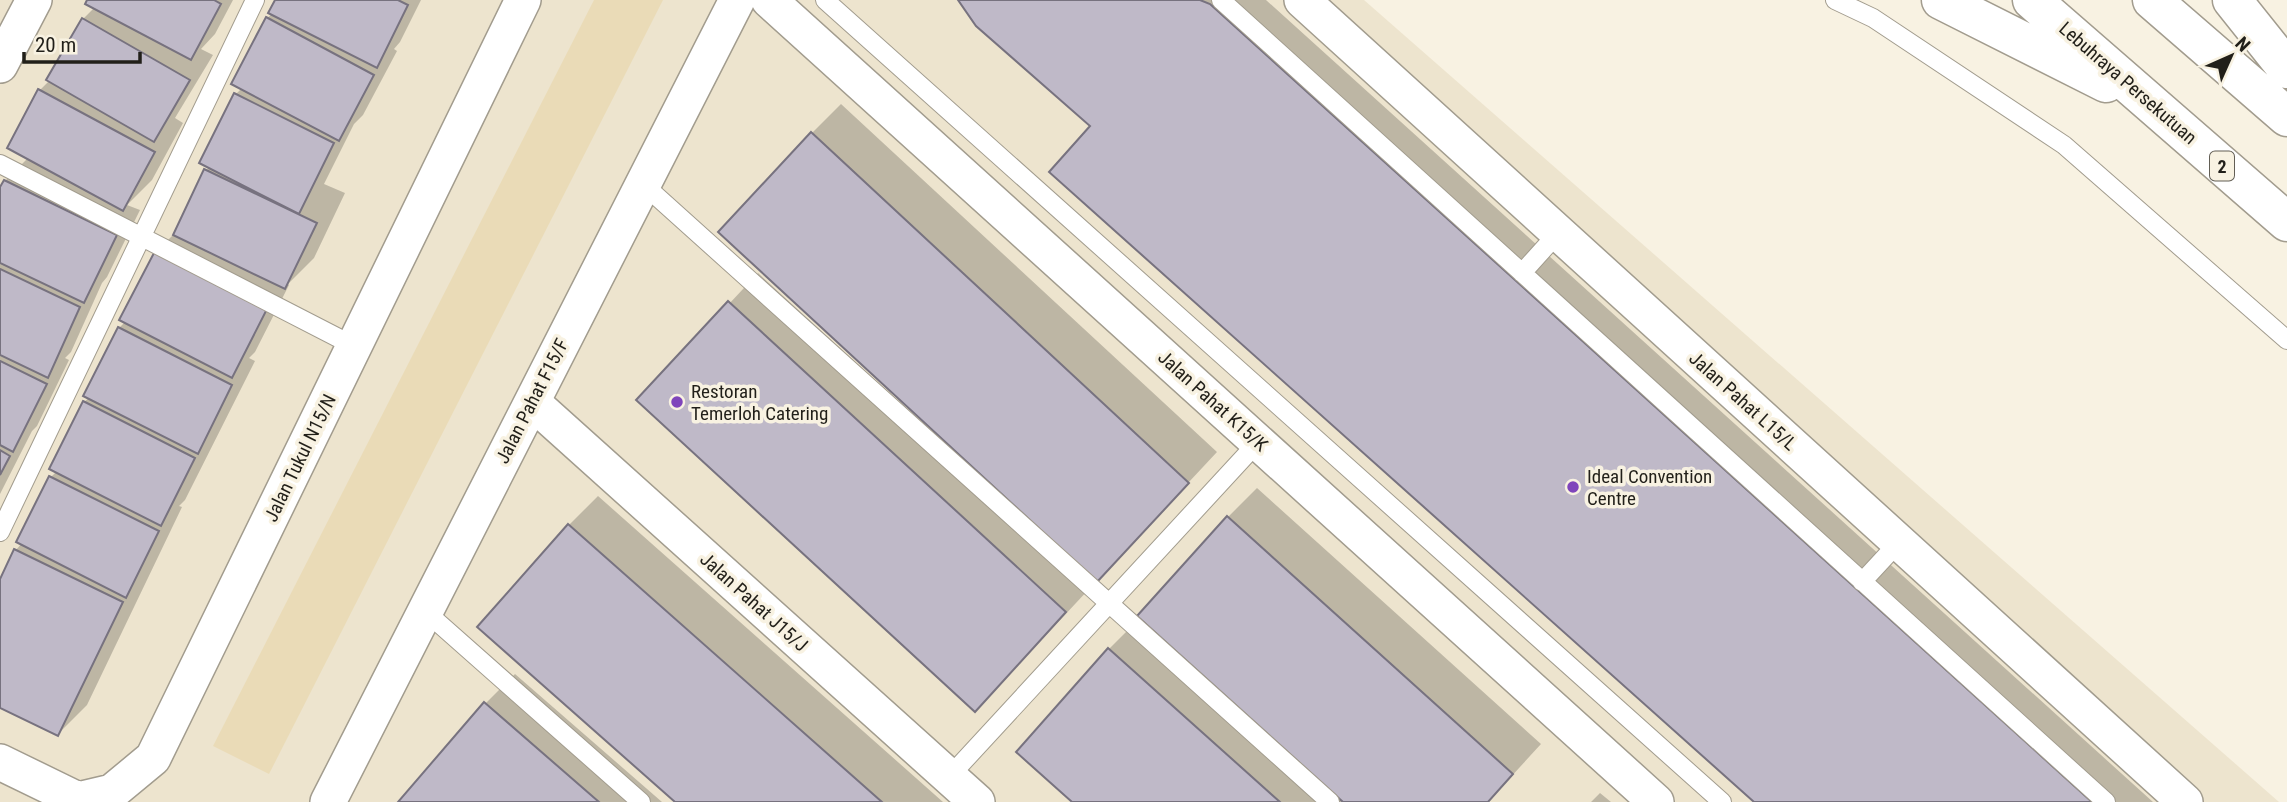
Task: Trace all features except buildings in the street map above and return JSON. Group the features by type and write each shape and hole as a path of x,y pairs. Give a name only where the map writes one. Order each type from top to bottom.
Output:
{"highway":[{"path":"1941,0 2158,109"},
{"name":"Lebuhraya Persekutuan","path":"2032,0 2287,222"},
{"path":"2152,0 2287,117"},
{"path":"2232,0 2287,69"}],"street":[{"path":"0,65 34,0"},
{"name":"Jalan Tukul N15/N","path":"0,762 78,800 112,792 153,758 523,0"},
{"name":"Jalan Pahat F15/F","path":"328,802 737,0"},
{"name":"Jalan Pahat K15/K","path":"769,0 1656,802"},
{"name":"Jalan Pahat L15/L","path":"1302,0 2185,802"},
{"name":"Jalan Pahat J15/J","path":"532,402 976,802"}],"lane":[{"path":"0,532 255,0"},
{"path":"825,0 1722,802"},
{"path":"1221,0 2106,802"},
{"path":"1835,0 1873,18 2064,145 2287,340"},
{"path":"0,164 354,346"},
{"path":"643,184 1330,802"},
{"path":"1522,273 1558,233"},
{"path":"949,777 1258,442"},
{"path":"1863,582 1899,542"},
{"path":"425,611 640,802"}],"shaded area":[{"path":"0,0 1364,0 2279,802 0,802"},
{"path":"594,0 663,0 269,774 213,746"}],"place":[{"name":"Restoran Temerloh Catering","path":"677,402"},
{"name":"Ideal Convention Centre","path":"1573,487"}]}
